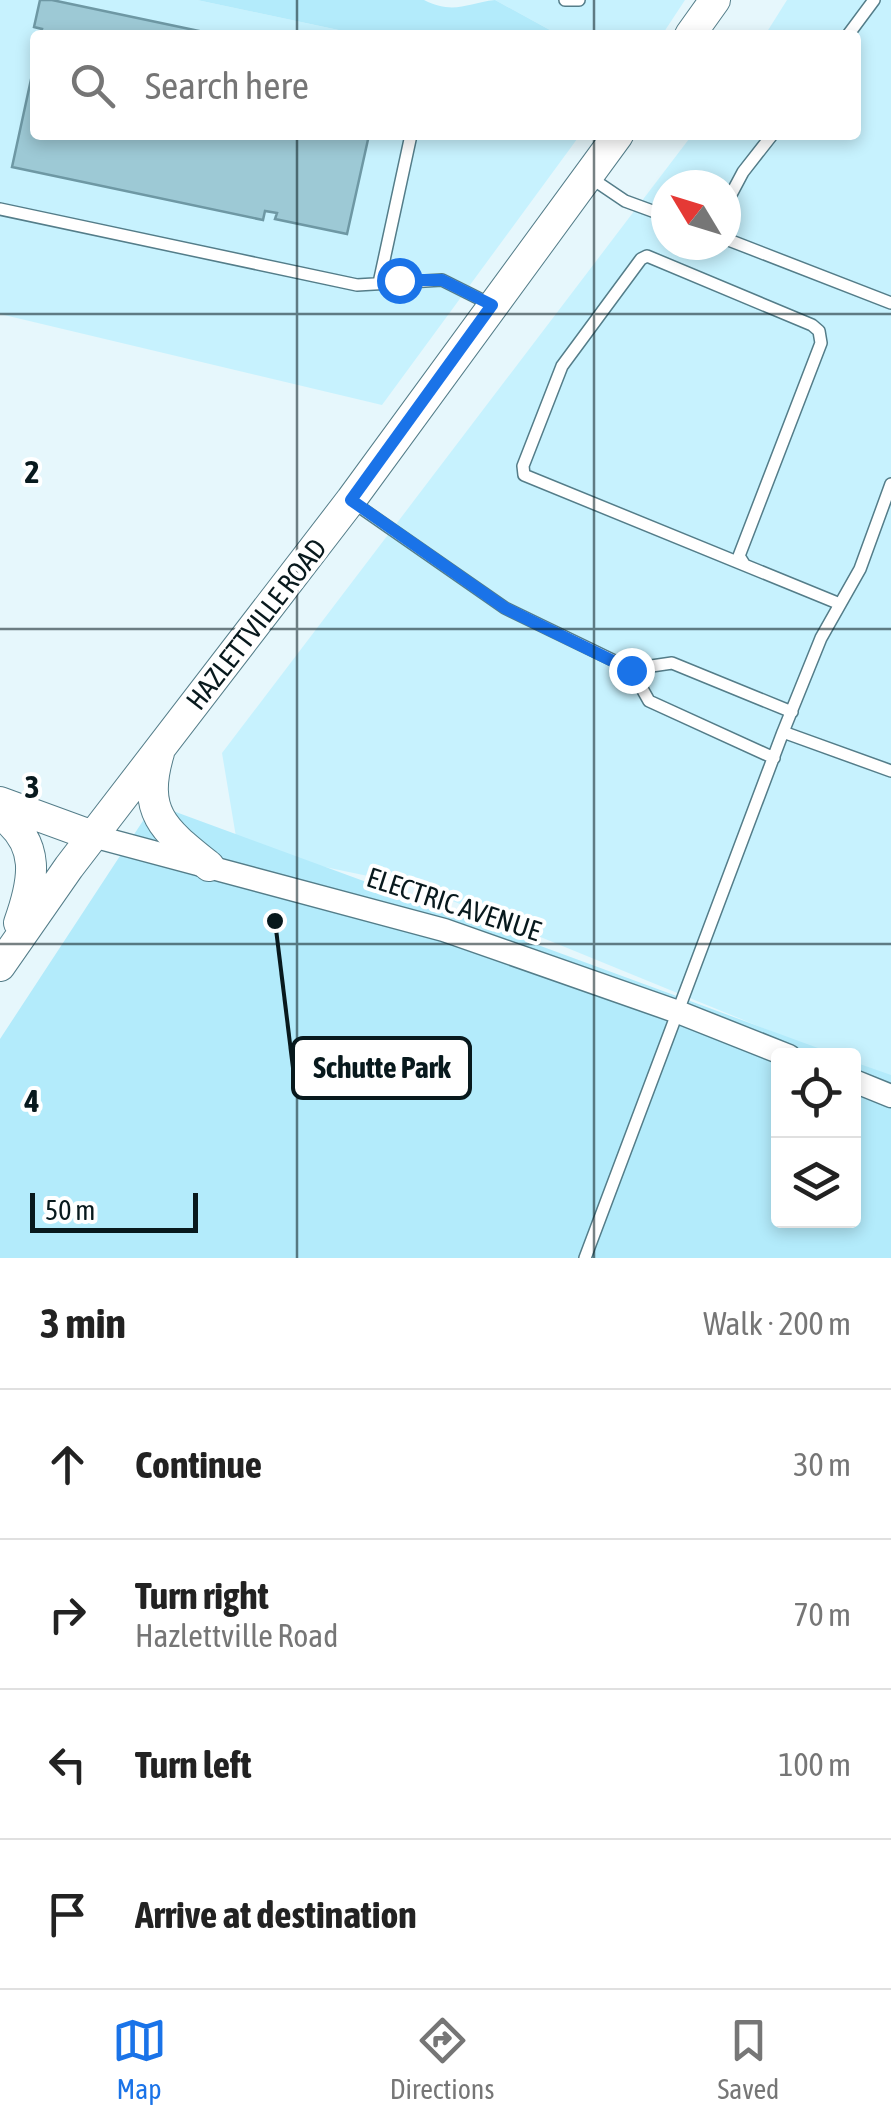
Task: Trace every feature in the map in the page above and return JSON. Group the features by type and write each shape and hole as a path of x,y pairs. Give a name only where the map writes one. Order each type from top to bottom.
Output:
{"main road":[{"path":"693,30 714,0"},
{"name":"HAZLETTVILLE ROAD","path":"4,961 93,836 351,500 614,140"},
{"path":"161,748 152,784 156,812 168,832 208,866"},
{"path":"0,802 93,836"},
{"path":"0,814 24,838 32,870 26,902 4,961"}],"street":[{"name":"ELECTRIC AVENUE","path":"93,836 444,930 678,1012 771,1049"},
{"path":"861,1084 891,1096"}],"lane":[{"path":"565,0 579,0"},
{"path":"852,30 874,0"},
{"path":"379,284 411,140"},
{"path":"741,177 768,140"},
{"path":"588,176 625,200 651,210"},
{"path":"0,209 357,284 442,280 492,305"},
{"path":"741,245 891,303"},
{"path":"744,564 739,556 821,343 819,331 647,256 640,259 562,366 523,466 524,475 840,604"},
{"path":"585,1258 783,732 821,638 860,569 891,484"},
{"path":"351,500 505,608 631,670 649,701 774,758"},
{"path":"631,670 672,663 792,712"},
{"path":"783,732 891,772"}],"shaded area":[{"path":"0,0 197,0 338,30 30,30 30,140 576,140 382,405 0,314"},
{"path":"197,0 424,0 452,7 495,0 550,30 338,30"},
{"path":"495,0 685,0 665,30 550,30"},
{"path":"787,0 891,0 891,1081 861,1069 861,1048 812,1048 416,886 238,849 222,753 651,189 651,260 741,260 741,170 665,170 688,140 861,140 861,30 768,30"},
{"path":"154,804 818,1048 771,1048 771,1228 861,1228 861,1064 891,1075 891,1258 0,1258 0,1039"}],"building":[{"path":"40,0 52,0 194,30 42,30 34,27"},
{"path":"30,84 30,140 368,140 347,234 275,219 277,213 265,211 263,220 12,167"}],"place":[{"name":"Schutte Park","path":"275,921"}],"route":[{"path":"399,280 442,280 492,305 351,500 505,608 631,670"}]}
